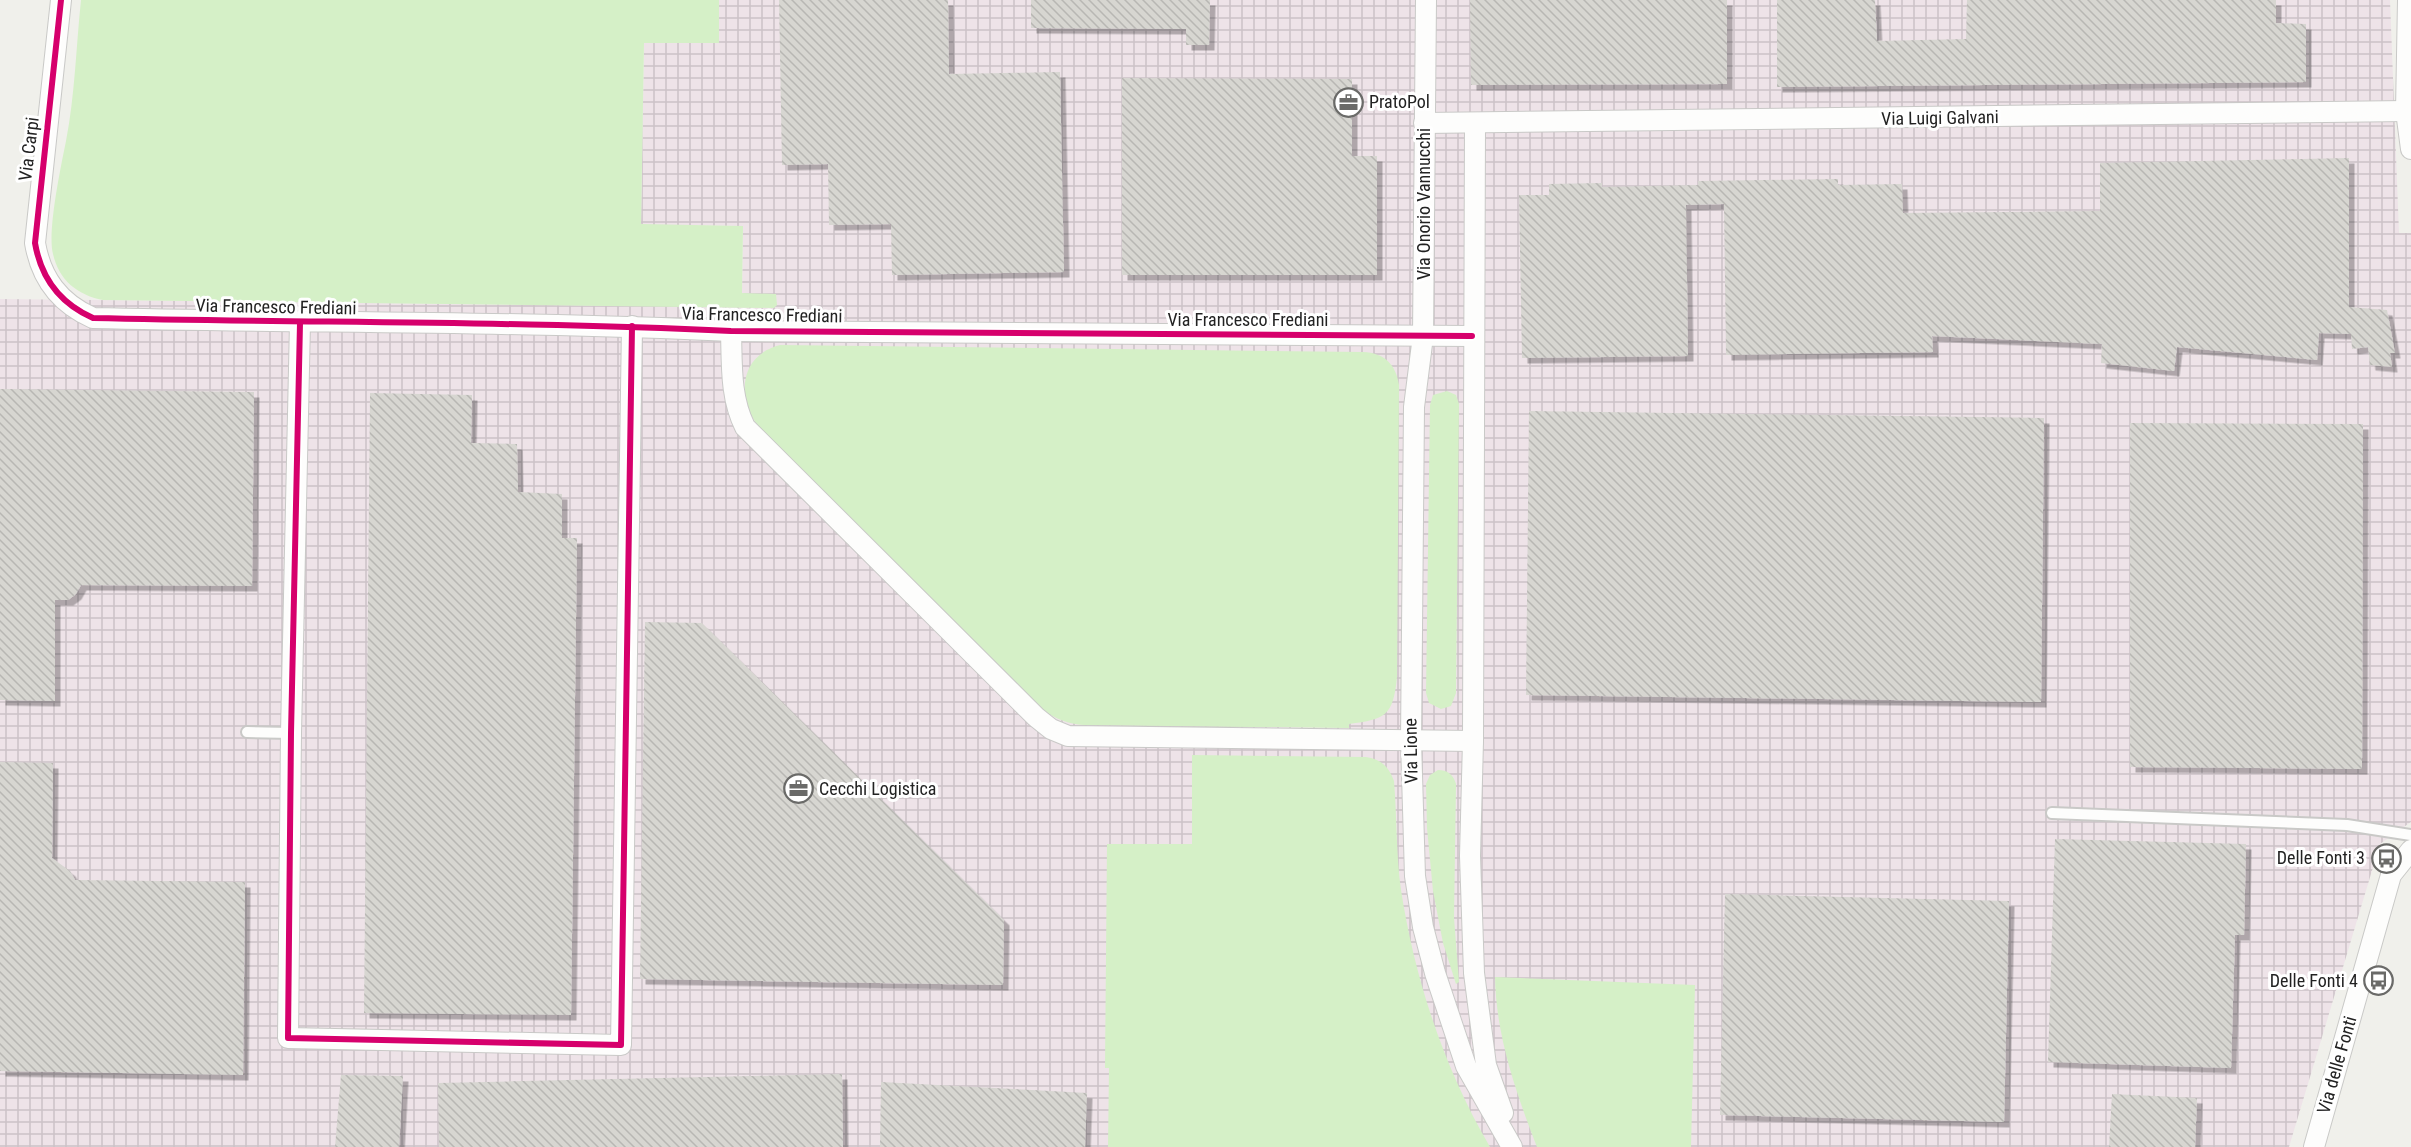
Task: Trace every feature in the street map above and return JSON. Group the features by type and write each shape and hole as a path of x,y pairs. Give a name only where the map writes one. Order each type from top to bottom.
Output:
{"street":[{"name":"Via Carpi","path":"59,296 38,263 35,243 61,0"},
{"name":"Via Onorio Vannucchi","path":"1423,336 1426,0"},
{"path":"2409,0 2406,111 2411,148"},
{"name":"Via Luigi Galvani","path":"1424,123 2406,111"},
{"path":"1472,336 1474,123"},
{"name":"Via Francesco Frediani","path":"59,296 93,318 300,323 632,326 732,331 1472,336"},
{"path":"300,323 291,733 288,1038 621,1046 632,326"},
{"name":"Via Francesco Frediani","path":"732,331 733,388 739,415 745,427 1036,717 1051,729 1068,736 1473,741"},
{"name":"Via Lione","path":"1423,336 1414,406 1411,741 1415,876 1423,927 1435,974 1466,1065 1513,1147"},
{"name":"Via Lione","path":"1472,336 1473,741 1470,856 1474,973 1486,1065 1513,1147"},
{"name":"Via delle Fonti","path":"2314,1147 2391,875 2411,850"}],"lane":[{"path":"247,732 291,733"},
{"path":"2052,813 2347,825 2411,835"}],"shaded area":[{"path":"719,0 2390,0 2399,233 2411,233 2411,822 2380,844 2289,1147 0,1147 0,299 636,306 776,294 742,294 743,226 641,225 644,43 719,43"}],"green space":[{"path":"81,0 719,0 719,43 644,43 641,224 743,226 742,293 776,294 777,305 774,308 103,300 94,298 77,290 65,279 56,263 52,244 55,199 69,124"},
{"path":"780,345 1363,352 1383,357 1395,371 1399,385 1397,677 1390,708 1372,720 1349,724 1349,728 1084,725 1067,722 1048,713 758,426 747,402 746,378 757,358 767,350"},
{"path":"1447,391 1456,395 1459,404 1456,693 1451,706 1441,709 1429,703 1426,693 1430,405 1433,395"},
{"path":"1192,755 1366,757 1380,762 1387,768 1394,781 1401,890 1414,957 1445,1055 1490,1147 1108,1147 1109,1068 1105,1068 1107,844 1192,844"},
{"path":"1438,770 1449,773 1456,784 1454,918 1459,982 1456,984 1443,943 1433,891 1427,828 1426,784 1430,775"},
{"path":"1495,977 1695,985 1691,1147 1537,1147 1508,1064 1499,1021"}],"building":[{"path":"779,0 948,0 949,74 1060,72 1064,272 892,275 891,224 829,225 828,164 782,165"},
{"path":"1031,0 1210,0 1209,45 1186,45 1186,29 1031,28"},
{"path":"1470,0 1727,0 1727,84 1471,85"},
{"path":"1777,0 1875,0 1877,41 1966,39 1967,0 2276,0 2276,23 2306,24 2306,82 1777,87"},
{"path":"1122,78 1352,79 1352,156 1377,156 1377,275 1122,275"},
{"path":"2349,158 2349,307 2387,310 2395,353 2390,353 2392,367 2370,365 2368,347 2352,349 2351,334 2319,333 2317,360 2177,347 2174,371 2101,363 2102,344 1932,336 1933,352 1726,355 1724,204 1686,205 1688,356 1522,358 1519,195 1549,195 1549,184 1602,183 1602,187 1698,185 1698,181 1838,179 1838,185 1902,184 1903,213 2100,211 2100,163"},
{"path":"0,389 254,392 252,586 81,585 76,594 68,600 55,600 55,701 0,700"},
{"path":"370,393 472,395 471,443 517,444 518,492 562,494 562,538 577,538 571,1015 364,1013"},
{"path":"1529,411 2044,418 2041,702 1526,695"},
{"path":"2130,423 2363,424 2362,769 2130,767"},
{"path":"645,622 702,623 1004,920 1003,985 640,979"},
{"path":"0,762 53,763 52,858 70,871 75,880 245,882 243,1075 0,1071"},
{"path":"2055,839 2246,844 2244,935 2235,935 2231,1068 2048,1062"},
{"path":"1725,894 2009,901 2004,1122 1720,1115"},
{"path":"842,1074 843,1147 439,1147 438,1083"},
{"path":"341,1075 403,1076 399,1147 335,1147"},
{"path":"881,1082 1087,1093 1085,1147 880,1147"},
{"path":"2112,1094 2197,1098 2195,1147 2109,1147"}],"cycle path":[{"path":"61,0 35,243 42,267 54,288 70,305 93,318 492,324 731,331 1472,336"},
{"path":"300,323 291,733 288,1038 621,1045 632,326"}],"place":[{"name":"PratoPol","path":"1348,102"},
{"name":"Cecchi Logistica","path":"798,789"},
{"name":"Delle Fonti 3","path":"2386,858"},
{"name":"Delle Fonti 4","path":"2379,981"}]}
